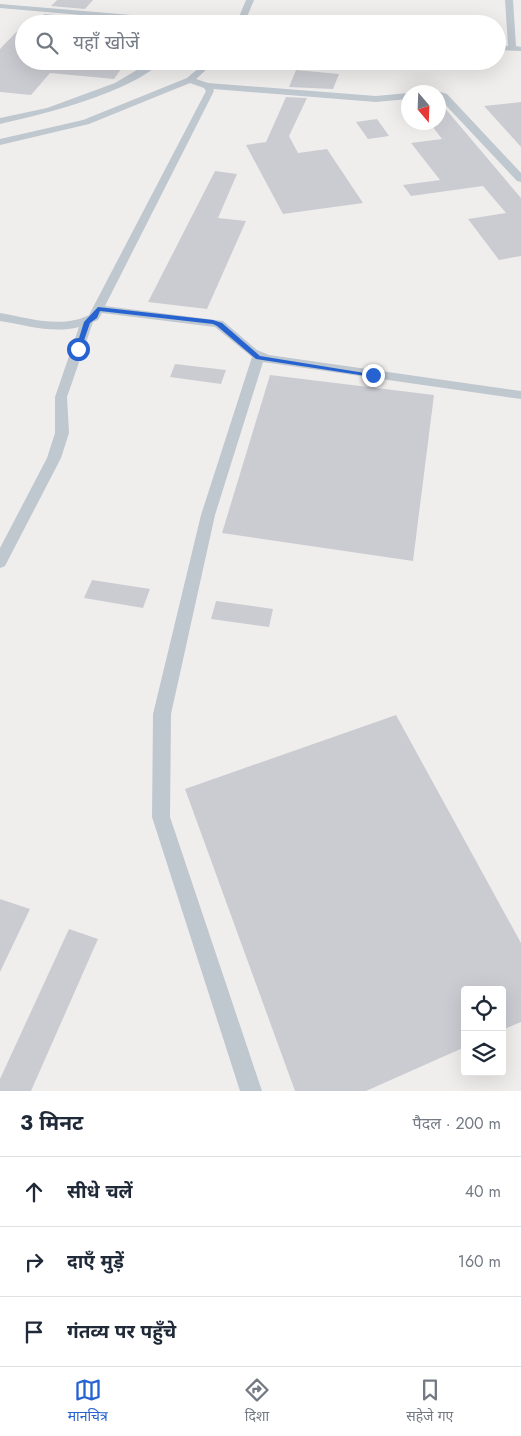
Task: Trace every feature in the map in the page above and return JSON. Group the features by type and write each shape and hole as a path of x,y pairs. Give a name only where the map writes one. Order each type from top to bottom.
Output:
{"street":[{"path":"244,15 250,0"},
{"path":"508,0 516,49"},
{"path":"0,6 104,15"},
{"path":"0,121 50,110 118,85 144,70"},
{"path":"0,142 86,122 190,80 202,70"},
{"path":"190,80 207,86 376,99 401,97"},
{"path":"0,317 66,326 87,322 94,317 210,91 207,86"},
{"path":"446,98 521,178"},
{"path":"98,309 219,324 258,357 521,394"},
{"path":"0,562 54,458 62,433 61,397 87,322"},
{"path":"251,1091 161,817 162,714 208,514 258,357"}],"building":[{"path":"57,0 93,0 85,9 51,6"},
{"path":"15,33 15,70 120,70 114,79 50,73 31,95 0,92 0,49"},
{"path":"296,70 339,74 333,89 289,87"},
{"path":"286,97 307,98 289,136 298,153 327,149 363,203 283,214 246,145 266,142"},
{"path":"521,102 521,147 484,106"},
{"path":"446,109 521,198 521,256 499,260 468,219 506,213 483,186 411,196 403,185 440,180 411,143 442,139 435,130 446,130"},
{"path":"377,119 389,136 368,139 356,122"},
{"path":"215,171 237,174 218,218 246,221 207,309 148,302"},
{"path":"175,364 226,370 221,384 170,377"},
{"path":"270,375 434,395 413,561 222,533"},
{"path":"92,580 150,589 143,608 84,598"},
{"path":"216,601 273,609 269,627 211,619"},
{"path":"396,715 521,943 521,1022 506,1028 506,986 461,986 461,1049 366,1091 295,1091 185,789"},
{"path":"0,899 30,909 0,972"},
{"path":"69,929 98,939 31,1091 0,1091 0,1079"}],"route":[{"path":"78,349 87,322 94,317 98,309 213,322 219,324 252,354 258,357 373,375"}]}
